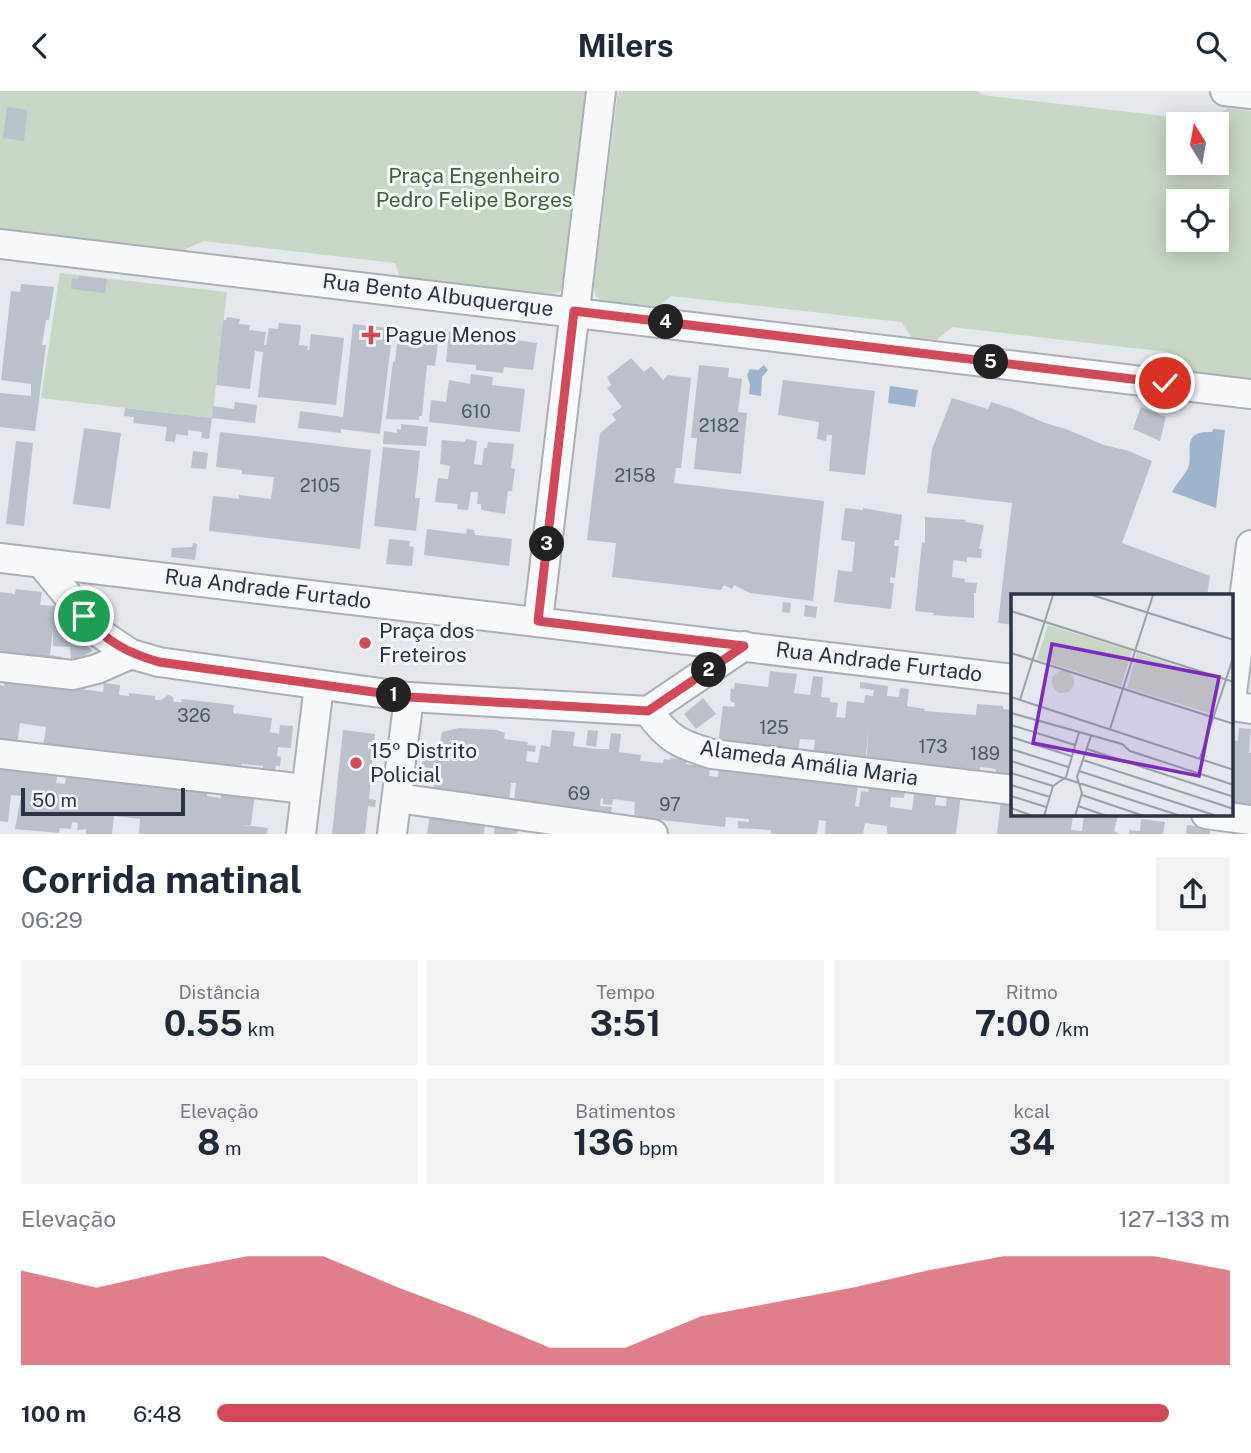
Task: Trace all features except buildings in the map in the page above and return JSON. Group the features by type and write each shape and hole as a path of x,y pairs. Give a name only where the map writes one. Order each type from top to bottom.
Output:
{"street":[{"path":"538,621 601,91"},
{"path":"1225,91 1251,94"},
{"name":"Rua Bento Albuquerque","path":"0,244 1251,394"},
{"path":"1234,677 1251,545"},
{"name":"Rua Andrade Furtado","path":"0,558 1011,679"},
{"path":"41,562 98,632 131,654 159,662 409,697 648,711 744,646"},
{"path":"0,667 73,675 131,654"},
{"path":"301,834 319,685"},
{"path":"392,834 409,697"},
{"name":"Alameda Amália Maria","path":"648,711 663,732 712,754 1011,790"},
{"path":"0,754 305,789"},
{"path":"397,798 653,834"},
{"path":"1221,816 1251,820"}],"green space":[{"name":"Praça Engenheiro Pedro Felipe Borges","path":"0,91 589,91 563,285 560,292 544,295 400,278 395,263 204,241 179,252 0,230"},
{"path":"618,91 978,91 981,95 1166,116 1166,175 1229,175 1229,112 1222,112 1228,108 1251,111 1251,378 1182,371 1168,352 952,327 935,341 912,338 901,322 671,296 658,308 603,302 594,290"},
{"path":"60,273 227,292 212,418 41,398"}],"water":[{"path":"764,365 768,370 762,377 761,396 749,394 747,375 750,369 758,370"},
{"path":"890,386 918,390 915,407 888,403"},
{"path":"1213,429 1225,430 1216,508 1172,492 1188,468 1191,439 1202,432 1212,432"}],"place":[{"name":"Pague Menos","path":"371,335"},
{"name":"Praça dos Freteiros","path":"365,643"},
{"name":"15º Distrito Policial","path":"356,763"}],"route":[{"path":"84,616 98,632 131,654 159,662 409,697 648,711 744,646 538,621 574,311 1165,383"}]}
